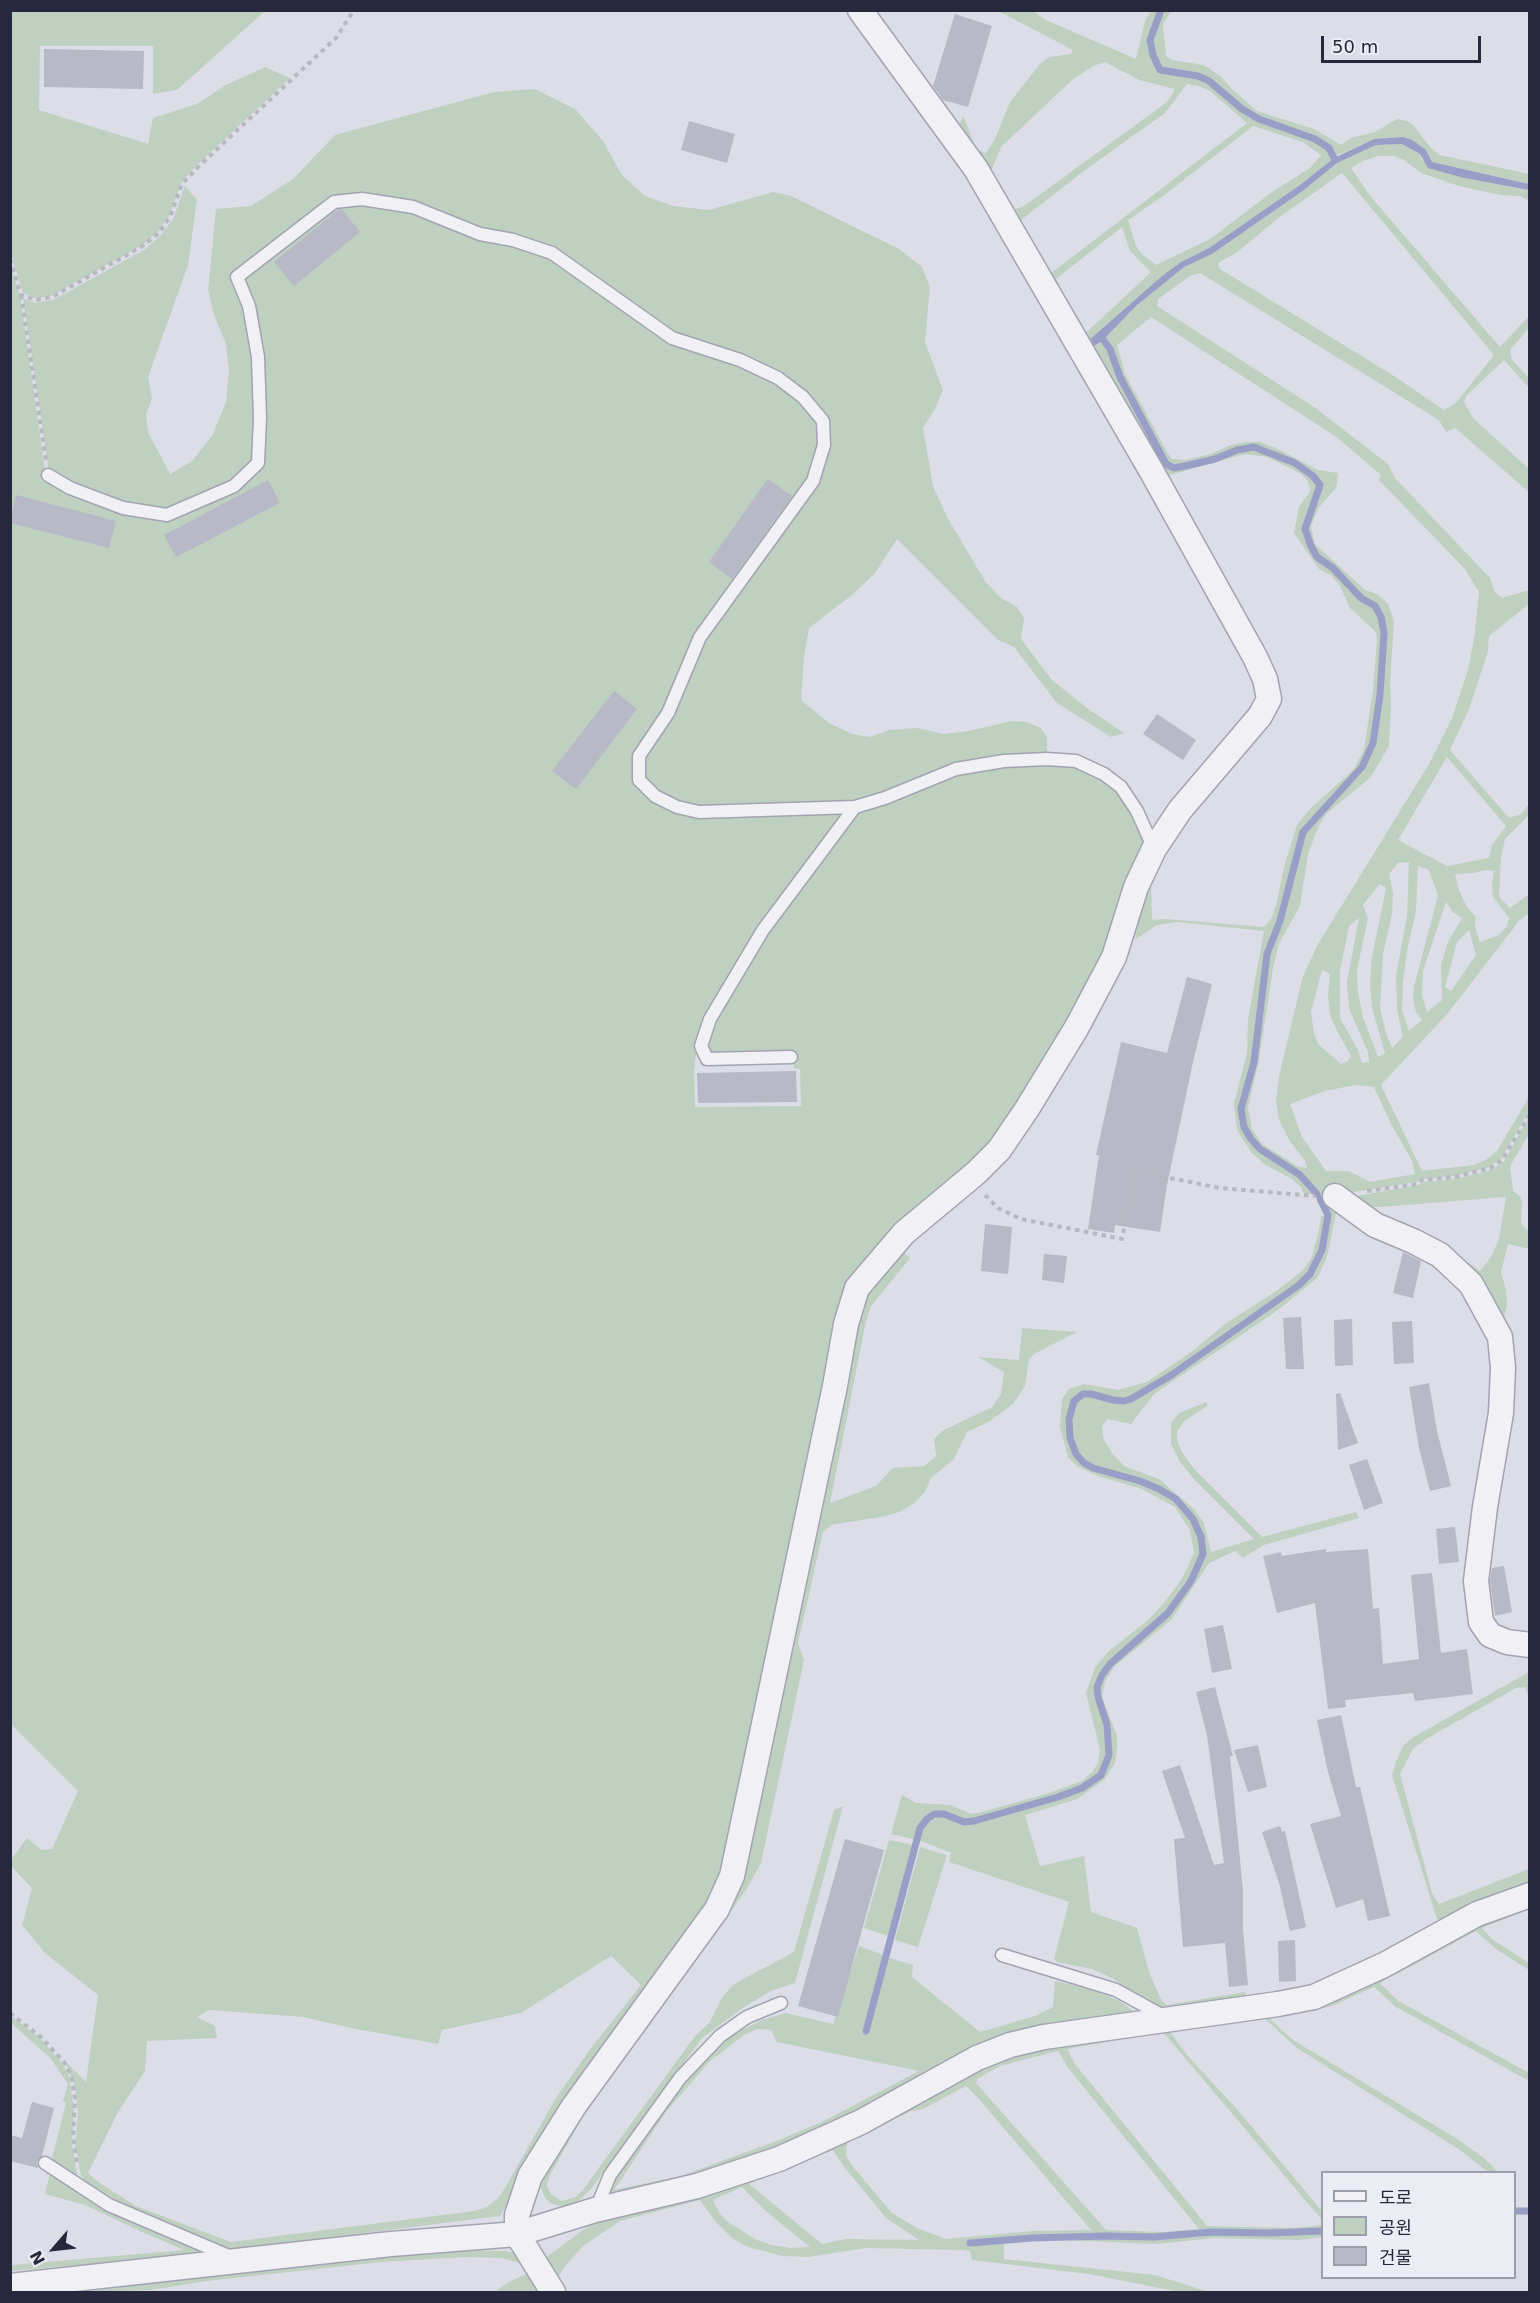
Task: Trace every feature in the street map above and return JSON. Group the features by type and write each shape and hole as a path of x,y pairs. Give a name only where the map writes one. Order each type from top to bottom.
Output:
{"street":[{"path":"554,2292 517,2234 518,2215 530,2176 574,2106 717,1909 732,1876 833,1398 846,1324 857,1288 904,1233 969,1179 999,1150 1077,1027 1114,957 1136,887 1154,849 1180,810 1260,716 1269,699 1265,679 1255,657 1152,472 976,169 860,10"},
{"path":"1335,1196 1375,1225 1440,1255 1471,1284 1500,1337 1503,1368 1501,1413 1485,1507 1476,1581 1481,1622 1490,1635 1507,1642 1530,1646"},
{"path":"10,2286 53,2287 238,2260 517,2234 595,2210 697,2186 779,2159 861,2122 977,2058 1010,2045 1044,2037 1314,1997 1384,1965 1477,1914 1530,1895"}],"lane":[{"path":"48,475 70,488 123,508 167,515 234,486 258,463 260,418 258,357 249,306 237,277 334,202 362,199 413,207 480,234 513,240 552,253 672,338 740,360 778,378 803,397 823,420 824,445 813,481 700,638 668,713 639,756 639,780 655,796 677,807 699,812 855,807 885,798 956,770 1004,761 1047,759 1076,761 1104,774 1121,787 1137,811 1154,849"},
{"path":"791,1057 707,1059 701,1046 710,1019 764,930 855,807"},
{"path":"1002,1955 1116,1990 1169,2019"},
{"path":"595,2210 610,2175 680,2078 720,2036 747,2017 781,2003"},
{"path":"45,2163 86,2190 133,2216 238,2260"}],"path":[{"path":"21,295 35,300 52,297 126,256 159,233 170,217 182,184 223,142 336,38 354,10"},
{"path":"10,260 21,295 48,475"},
{"path":"969,1179 998,1208 1021,1219 1122,1239 1135,1171 1220,1188 1335,1196 1417,1184 1422,1180 1455,1178 1490,1168 1502,1160 1530,1114"},
{"path":"10,2013 47,2044 64,2062 71,2075 76,2112 73,2137 75,2159 86,2190"}],"green space":[{"path":"10,11 265,11 177,90 153,94 153,46 40,46 39,110 148,144 153,118 197,104 226,85 265,67 290,78 197,165 181,183 169,216 158,232 141,246 51,296 35,298 23,293 11,254"},
{"path":"1033,11 1046,20 1136,59 1145,21 1151,11 1159,11 1148,40 1151,55 1159,72 1208,82 1258,121 1314,140 1328,149 1334,158 1300,185 1209,248 1181,262 1162,276 1088,342 1091,347 1101,341 1109,350 1119,378 1165,465 1174,469 1254,449 1295,465 1312,477 1318,485 1304,528 1309,547 1316,558 1343,580 1347,589 1374,608 1380,617 1383,633 1379,695 1371,742 1361,766 1302,831 1279,921 1266,954 1252,1062 1240,1109 1243,1127 1249,1140 1259,1150 1299,1176 1316,1195 1303,1193 1301,1187 1292,1179 1264,1164 1251,1152 1237,1130 1234,1104 1247,1053 1248,1019 1264,931 1178,922 1157,925 1135,940 1146,877 1151,879 1152,920 1166,919 1264,927 1271,919 1297,825 1309,810 1354,769 1364,749 1373,691 1377,639 1375,631 1350,608 1340,586 1331,575 1319,569 1294,533 1299,507 1311,490 1307,480 1300,473 1267,457 1245,454 1163,477 957,130 963,116 977,150 986,153 995,139 1010,102 1040,64 1049,57 1071,54 1073,50 1000,12","holes":["1105,62 1139,80 1175,89 1167,102 1024,206 1013,210 990,174 1001,147 1072,80 1093,66","1187,84 1210,91 1247,123 1050,274 1021,220 1165,113","1253,126 1303,142 1321,155 1310,168 1272,192 1210,239 1156,265 1136,246 1128,220 1163,196","1122,227 1130,251 1151,272 1088,331 1083,331 1056,279"]},
{"path":"1163,11 1171,11 1163,24 1166,56 1172,60 1204,65 1220,76 1257,111 1314,129 1341,145 1351,138 1375,132 1397,119 1407,121 1440,155 1529,174 1529,184 1432,162 1403,137 1374,139 1336,156 1330,147 1316,137 1259,118 1243,108 1209,79 1161,69 1151,40"},
{"path":"535,89 575,109 603,141 622,175 645,196 673,206 709,210 773,192 791,196 899,249 922,267 930,287 925,342 943,390 923,428 933,486 948,519 985,581 1001,598 1017,607 1024,618 1021,639 1052,680 1087,708 1124,733 1111,737 1057,703 1014,647 998,640 897,539 875,573 852,595 809,628 801,700 829,723 852,734 870,737 889,730 917,728 944,734 969,731 1011,721 1026,722 1041,728 1047,738 1047,756 1004,758 855,804 699,809 657,793 642,779 642,757 703,639 816,483 827,445 805,395 674,335 553,250 481,231 442,214 333,199 233,276 246,307 255,358 255,462 232,483 167,512 123,504 72,486 49,472 23,298 34,303 53,300 144,250 161,235 173,219 185,186 197,200 188,265 148,377 152,398 146,415 148,432 170,474 192,461 212,436 226,402 229,371 226,344 214,315 208,290 216,209 251,206 293,179 335,135 494,92"},
{"path":"1402,144 1420,154 1422,160 1464,178 1529,190 1529,201 1520,196 1501,195 1459,186 1421,173 1404,160 1394,156 1379,156 1351,168 1371,197 1500,347 1529,316 1529,328 1510,350 1512,360 1529,378 1529,388 1504,360 1466,396 1464,402 1473,418 1529,469 1529,492 1455,428 1446,432 1439,420 1200,273 1190,276 1158,299 1157,306 1314,407 1388,464 1395,478 1490,578 1495,592 1502,598 1529,590 1529,604 1489,636 1488,651 1469,709 1450,750 1509,818 1521,814 1529,804 1529,815 1505,839 1501,857 1499,897 1510,908 1529,894 1529,913 1519,921 1448,1013 1381,1085 1422,1171 1474,1165 1486,1160 1497,1151 1529,1097 1529,1111 1501,1159 1490,1167 1454,1176 1422,1179 1417,1182 1335,1195 1318,1194 1301,1174 1261,1148 1252,1138 1246,1126 1243,1109 1255,1062 1269,955 1281,922 1305,832 1363,768 1374,743 1382,696 1386,633 1383,616 1376,605 1350,587 1346,578 1319,556 1312,546 1307,529 1322,484 1315,475 1296,462 1254,446 1236,448 1215,457 1174,466 1168,463 1121,377 1111,348 1104,339 1136,306 1184,267 1212,254 1304,190 1337,163 1376,145","holes":["1342,173 1494,355 1456,403 1444,410 1394,376 1220,269 1218,263 1236,253 1281,216","1151,317 1335,436 1381,475 1379,480 1465,569 1479,592 1468,670 1452,718 1429,764 1318,944 1303,976 1280,1072 1276,1101 1279,1120 1307,1168 1299,1167 1262,1144 1252,1129 1248,1107 1259,1060 1279,943 1300,906 1308,854 1319,825 1327,813 1370,778 1389,746 1394,621 1388,604 1377,594 1365,590 1315,544 1311,526 1319,507 1336,488 1338,473 1318,470 1260,442 1231,445 1211,454 1185,460 1172,459 1125,374 1117,345","1447,757 1506,826 1492,845 1489,858 1447,866 1398,840","1409,862 1407,916 1396,975 1397,1009 1403,1037 1392,1048 1380,1008 1383,954 1392,914 1393,893 1389,874 1398,863","1418,866 1429,870 1438,896 1414,986 1413,999 1416,1012 1422,1020 1409,1031 1402,1011 1403,983 1416,911","1494,871 1493,897 1509,918 1507,926 1499,935 1480,942 1475,927 1476,917 1467,907 1455,874","1380,884 1386,888 1372,957 1370,983 1372,1008 1385,1053 1378,1057 1363,1017 1358,993 1357,970 1368,918 1363,905","1446,902 1453,912 1462,918 1448,942 1441,965 1442,1000 1427,1012 1422,996 1423,971","1359,918 1347,982 1349,1009 1368,1052 1369,1062 1362,1063 1358,1050 1340,1018 1340,971 1349,926","1469,930 1476,955 1451,991 1445,987 1457,942","1322,970 1330,974 1328,996 1330,1015 1351,1056 1348,1061 1341,1064 1318,1044 1311,1012","1355,1085 1374,1087 1412,1161 1415,1174 1370,1182 1349,1171 1326,1171 1302,1137 1290,1104 1325,1091"]},
{"path":"362,202 412,210 480,237 513,243 550,256 670,341 739,363 777,381 801,399 820,422 821,445 810,480 697,636 665,712 636,755 636,782 653,798 676,810 698,815 851,811 762,928 708,1016 697,1047 694,1071 695,1107 801,1106 800,1069 794,1068 793,1056 708,1058 703,1045 712,1020 766,932 856,811 956,772 1047,762 1075,764 1103,777 1119,789 1135,812 1150,847 1134,872 1109,952 1087,999 1034,1092 999,1143 964,1178 900,1231 864,1266 854,1278 846,1294 832,1347 807,1481 723,1881 697,1925 608,2041 554,2118 527,2163 500,2216 292,2242 232,2252 131,2209 86,2182 81,2175 75,2144 78,2112 75,2087 65,2061 86,2082 98,1995 45,1953 22,1925 32,1888 10,1865 11,1860 27,1838 41,1850 52,1849 78,1791 10,1723 10,263 20,296 46,477 69,491 122,511 168,519 236,488 261,465 263,418 261,357 252,305 241,278 335,205","holes":["611,1956 641,1985 591,2048 556,2098 505,2188 487,2207 474,2211 231,2242 136,2206 88,2173 118,2112 145,2071 147,2041 217,2038 215,2026 197,2017 209,2010 304,2017 438,2044 442,2030 521,2013"]},
{"path":"1529,1117 1529,1134 1510,1166 1513,1191 1520,1196 1522,1203 1521,1221 1529,1232 1529,1249 1508,1244 1501,1272 1507,1304 1503,1324 1494,1307 1358,1204 1357,1196 1418,1185 1423,1182 1455,1179 1491,1170 1504,1161","holes":["1506,1197 1499,1239 1491,1257 1480,1271 1439,1243 1367,1208"]},
{"path":"1322,1200 1326,1201 1336,1213 1327,1257 1317,1278 1278,1310 1154,1394 1131,1424 1108,1419 1102,1426 1104,1440 1124,1466 1159,1479 1194,1509 1204,1523 1211,1552 1254,1539 1193,1478 1180,1462 1171,1444 1171,1423 1179,1413 1207,1402 1207,1406 1183,1422 1177,1432 1177,1441 1195,1470 1262,1537 1356,1512 1359,1518 1264,1545 1243,1558 1235,1551 1209,1563 1172,1619 1114,1667 1105,1682 1102,1697 1117,1736 1117,1750 1115,1763 1104,1780 1077,1799 1025,1815 1040,1866 1084,1856 1091,1912 1137,1928 1150,1975 1162,2001 1167,2005 1245,1992 1247,1997 1160,2010 1112,1978 1092,1969 1057,1962 1054,1959 1069,1902 949,1862 951,1853 919,1840 922,1829 934,1816 974,1823 1083,1789 1102,1776 1111,1755 1108,1725 1099,1697 1099,1687 1103,1676 1112,1665 1170,1615 1193,1582 1205,1554 1195,1518 1177,1498 1160,1487 1094,1467 1085,1462 1071,1437 1070,1419 1075,1402 1083,1396 1113,1402 1132,1401 1171,1377 1300,1286 1311,1275 1324,1251 1330,1214"},
{"path":"1327,1215 1321,1249 1315,1262 1298,1284 1169,1374 1130,1397 1114,1399 1091,1392 1082,1393 1073,1400 1067,1419 1069,1438 1075,1455 1092,1470 1140,1483 1175,1501 1192,1520 1199,1538 1201,1554 1190,1580 1167,1612 1109,1663 1101,1674 1096,1687 1096,1698 1105,1726 1108,1754 1099,1774 1081,1786 1057,1795 973,1820 964,1820 944,1813 933,1813 925,1818 919,1827 916,1840 891,1834 902,1795 916,1803 951,1805 971,1814 1046,1794 1082,1781 1092,1772 1098,1763 1100,1750 1086,1693 1095,1667 1108,1652 1148,1620 1164,1603 1182,1579 1194,1553 1190,1530 1175,1507 1142,1489 1098,1476 1077,1466 1068,1457 1060,1427 1062,1399 1069,1389 1084,1384 1118,1390 1147,1382 1194,1350 1225,1324 1275,1292 1301,1272 1311,1259 1321,1216"},
{"path":"898,1248 910,1258 871,1306 866,1321 830,1503 876,1486 893,1468 924,1466 936,1456 934,1439 942,1431 992,1407 1001,1394 1004,1372 978,1357 1019,1360 1022,1328 1077,1332 1034,1354 1029,1359 1025,1386 1013,1404 990,1421 967,1432 954,1459 931,1478 925,1492 913,1504 886,1516 831,1525 823,1532 798,1643 804,1660 761,1863 746,1890 586,2111 549,2177 547,2186 551,2194 562,2201 576,2197 695,2036 710,2022 723,1996 734,1984 794,1952 834,1810 843,1806 795,1983 771,1991 744,2007 702,2038 591,2189 575,2204 567,2207 552,2204 546,2199 539,2182 544,2172 722,1909 850,1338 868,1290"},
{"path":"1529,1672 1529,1696 1525,1687 1516,1688 1426,1739 1413,1749 1400,1774 1432,1893 1439,1904 1529,1869 1529,1885 1438,1922 1392,1775 1396,1762 1403,1746 1412,1738"},
{"path":"889,1840 913,1845 888,1936 864,1928"},
{"path":"920,1847 947,1855 918,1947 895,1940"},
{"path":"1529,1901 1529,1909 1482,1928 1492,1939 1529,1963 1529,1970 1496,1949 1476,1931 1380,1983 1397,2000 1529,2073 1529,2081 1396,2007 1374,1987 1332,2006 1270,2019 1293,2040 1459,2140 1497,2171 1487,2171 1460,2150 1297,2048 1265,2019 1169,2031 1321,2210 1321,2219 1163,2032 1067,2049 1075,2064 1207,2226 1295,2228 1321,2225 1321,2229 1268,2232 1212,2231 1199,2234 1154,2236 1106,2234 1032,2237 970,2241 966,2245 1004,2241 1004,2259 1155,2275 1209,2292 1180,2292 1089,2274 972,2260 970,2251 961,2250 866,2248 808,2257 783,2256 748,2247 733,2239 715,2221 700,2200 620,2221 583,2246 565,2266 558,2278 544,2259 594,2222 1010,2053 1276,2011","holes":["1058,2051 1069,2069 1199,2229 1163,2232 1106,2230 976,2083 977,2079 1000,2066","966,2086 978,2098 1091,2230 1032,2231 946,2239 917,2228 892,2213 850,2163 846,2155 847,2143 911,2111 923,2109","833,2150 886,2218 919,2240 845,2239 822,2244 749,2184","742,2187 768,2213 810,2247 790,2248 772,2245 757,2240 729,2223 720,2214 713,2200"]},
{"path":"859,1946 883,1955 862,2033 868,2035 889,1958 913,1965 912,1977 980,2032 1035,2016 1053,2007 1055,1981 1086,1988 1118,2000 1136,2013 1089,2019 856,2113 743,2162 614,2195 608,2194 623,2166 655,2120 700,2062 728,2037 762,2020 786,2013 833,2024","holes":["757,2029 771,2030 777,2042 919,2071 822,2122 779,2140 681,2176 614,2190 666,2112 709,2062 744,2035"]},
{"path":"10,2015 40,2038 62,2063 69,2076 74,2112 72,2144 78,2180 51,2163 66,2102 63,2101 68,2084 51,2059 11,2023"},
{"path":"50,2172 107,2210 170,2239 212,2253 11,2271 11,2265 184,2250 85,2205 45,2194"},
{"path":"1321,2232 1321,2237 1298,2240 1214,2238 1157,2244 1063,2240 1106,2237 1154,2239 1200,2237 1212,2234 1268,2235"},
{"path":"439,2250 506,2251 523,2255 549,2292 495,2292 526,2274 520,2263 502,2258 467,2257 381,2262 207,2281 151,2290 86,2292 324,2260"}],"water":[{"path":"1403,137 1412,140 1426,150 1432,162 1529,184 1529,190 1464,178 1428,168 1420,154 1402,144 1376,145 1337,163 1304,190 1212,254 1184,267 1136,306 1103,340 1091,348 1087,342 1162,276 1181,262 1209,248 1300,185 1334,158 1374,139"}],"building":[{"path":"955,14 992,26 968,107 943,100 933,86"},
{"path":"44,49 144,51 143,89 44,87"},
{"path":"689,121 735,134 727,163 681,150"},
{"path":"342,209 360,232 294,286 274,262"},
{"path":"768,479 792,496 732,579 709,562"},
{"path":"268,480 280,503 176,557 164,535"},
{"path":"16,495 116,521 109,548 10,523"},
{"path":"614,691 637,709 576,789 552,771"},
{"path":"1157,714 1196,740 1183,760 1143,734"},
{"path":"1187,977 1212,984 1167,1185 1160,1232 1115,1225 1114,1233 1088,1229 1099,1155 1096,1155 1121,1042 1167,1053"},
{"path":"796,1071 797,1102 698,1103 697,1073"},
{"path":"985,1224 1012,1227 1008,1274 981,1271"},
{"path":"1403,1252 1421,1261 1413,1298 1393,1293"},
{"path":"1044,1254 1067,1256 1064,1283 1042,1280"},
{"path":"1301,1317 1304,1369 1286,1369 1283,1318"},
{"path":"1352,1319 1353,1365 1335,1366 1334,1320"},
{"path":"1412,1321 1414,1363 1394,1364 1392,1322"},
{"path":"1429,1383 1437,1431 1451,1486 1430,1491 1419,1448 1409,1387"},
{"path":"1340,1393 1358,1443 1338,1450 1336,1394"},
{"path":"1367,1459 1383,1503 1364,1510 1349,1465"},
{"path":"1455,1527 1459,1562 1439,1564 1436,1529"},
{"path":"1326,1549 1326,1552 1368,1549 1373,1609 1379,1608 1383,1664 1419,1659 1411,1575 1432,1573 1441,1653 1467,1649 1473,1694 1415,1701 1413,1693 1345,1700 1346,1707 1328,1709 1315,1603 1277,1613 1263,1556 1281,1552 1282,1556"},
{"path":"1504,1566 1512,1612 1495,1616 1490,1581 1492,1568"},
{"path":"1223,1625 1232,1669 1212,1673 1204,1629"},
{"path":"1215,1687 1233,1756 1230,1756 1243,1891 1243,1930 1248,1985 1229,1987 1225,1943 1183,1947 1174,1839 1185,1838 1162,1771 1180,1765 1214,1865 1224,1863 1207,1735 1196,1692"},
{"path":"1341,1715 1356,1787 1360,1787 1390,1916 1368,1921 1363,1899 1336,1908 1310,1824 1341,1816 1328,1772 1317,1720"},
{"path":"1258,1745 1267,1787 1248,1792 1234,1750"},
{"path":"1280,1826 1282,1832 1285,1831 1306,1927 1290,1931 1279,1883 1262,1832"},
{"path":"845,1839 884,1850 838,2017 798,2006"},
{"path":"1295,1940 1296,1981 1279,1982 1278,1941"},
{"path":"32,2102 54,2108 42,2156 37,2162 38,2168 10,2161 10,2135 22,2138"}],"waterway":[{"path":"1161,10 1150,40 1153,55 1160,70 1198,76 1209,81 1242,109 1259,119 1315,139 1329,148 1335,160"},
{"path":"1101,337 1110,349 1120,377 1166,464 1174,468 1185,466 1254,447 1295,463 1313,476 1320,485 1305,529 1311,546 1317,557 1333,568 1361,598 1375,606 1381,617 1384,633 1380,695 1373,743 1362,767 1303,832 1280,921 1267,954 1254,1062 1241,1109 1244,1127 1251,1139 1260,1149 1300,1175 1317,1194"},
{"path":"866,2031 920,1828 934,1814 944,1814 964,1822 974,1821 1058,1797 1082,1788 1101,1775 1109,1755 1107,1725 1097,1687 1102,1675 1110,1664 1168,1613 1191,1581 1203,1554 1201,1537 1193,1519 1176,1499 1140,1481 1093,1468 1084,1463 1076,1454 1070,1438 1069,1419 1074,1401 1083,1394 1113,1400 1131,1399 1170,1376 1299,1285 1310,1274 1322,1250 1328,1215 1320,1199"},
{"path":"1516,2211 1530,2211"},
{"path":"970,2243 1032,2238 1154,2237 1212,2232 1321,2231"}]}
